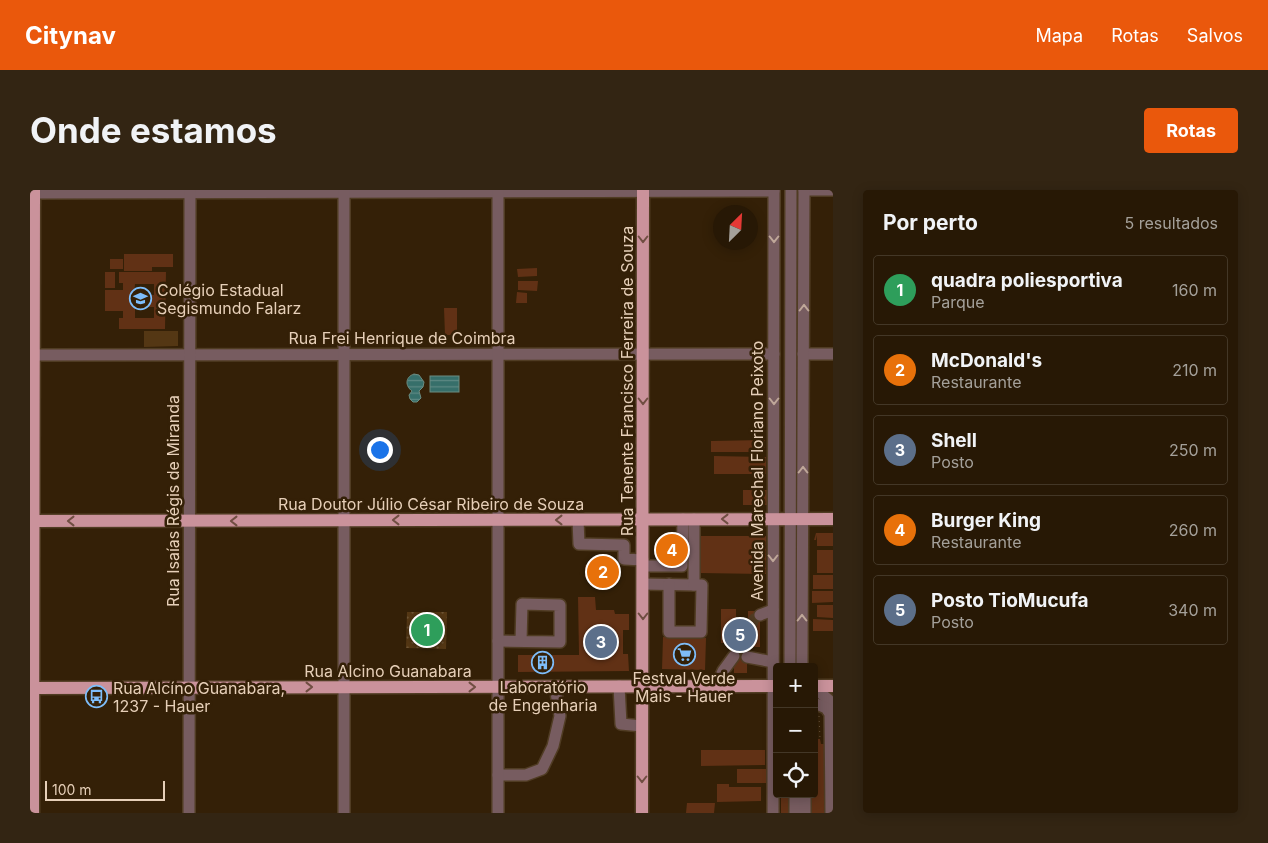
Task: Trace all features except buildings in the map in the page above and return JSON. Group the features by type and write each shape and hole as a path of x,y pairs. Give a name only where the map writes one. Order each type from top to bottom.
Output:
{"main road":[{"name":"Rua Tenente Francisco Ferreira de Souza","path":"642,813 643,190"},
{"path":"33,192 33,813"},
{"name":"Rua Doutor Júlio César Ribeiro de Souza","path":"32,521 833,519"},
{"name":"Rua Alcino Guanabara","path":"32,688 773,686"},
{"path":"818,686 833,686"}],"street":[{"path":"33,192 774,190"},
{"name":"Avenida Marechal Floriano Peixoto","path":"773,662 774,190"},
{"path":"791,190 797,519 802,663"},
{"path":"790,663 790,572 797,519 803,354 804,190 833,190"},
{"name":"Rua Isaías Régis de Miranda","path":"189,813 190,191"},
{"path":"344,191 344,813"},
{"path":"498,191 498,813"},
{"name":"Rua Frei Henrique de Coimbra","path":"32,355 774,354"},
{"path":"803,354 833,354"},
{"path":"578,520 579,544 624,546 624,559 643,563 682,566 688,519"},
{"path":"688,519 694,585"},
{"path":"773,597 790,572"},
{"path":"643,584 669,584 702,585 702,632 669,632 669,584"},
{"path":"498,641 560,642 560,605 522,604 521,641"},
{"path":"760,615 773,610"},
{"path":"716,686 723,671 734,656"},
{"path":"747,656 773,662"},
{"path":"498,775 526,775 542,769 553,746 560,716 555,686"},
{"path":"619,686 621,724 642,726"},
{"path":"818,690 833,704"},
{"name":"Avenida Marechal Floriano Peixoto","path":"773,813 775,708"},
{"path":"818,708 826,708 830,714 831,813"},
{"path":"795,798 795,813"},
{"path":"805,798 805,813"}],"path":[{"path":"818,718 820,739"}],"shaded area":[{"path":"144,331 178,331 178,346 144,347"},
{"path":"407,612 447,612 446,649 406,648"}],"water":[{"path":"414,374 419,375 424,382 423,387 419,391 421,398 417,402 413,402 410,399 409,395 412,391 407,384 409,377"},
{"path":"430,376 459,376 459,392 430,392"}],"tunnel":[{"path":"734,656 748,634 754,619 760,615"}],"place":[{"name":"Colégio Estadual Segismundo Falarz","path":"141,299"},
{"name":"Burger King","path":"672,550"},
{"name":"McDonald's","path":"603,572"},
{"name":"quadra poliesportiva","path":"427,630"},
{"name":"Posto TioMucufa","path":"740,635"},
{"name":"Shell","path":"601,642"},
{"name":"Festval Verde Mais - Hauer","path":"684,654"},
{"name":"Laboratório de Engenharia","path":"543,663"},
{"name":"Rua Alcíno Guanabara, 1237 - Hauer","path":"97,697"}]}
